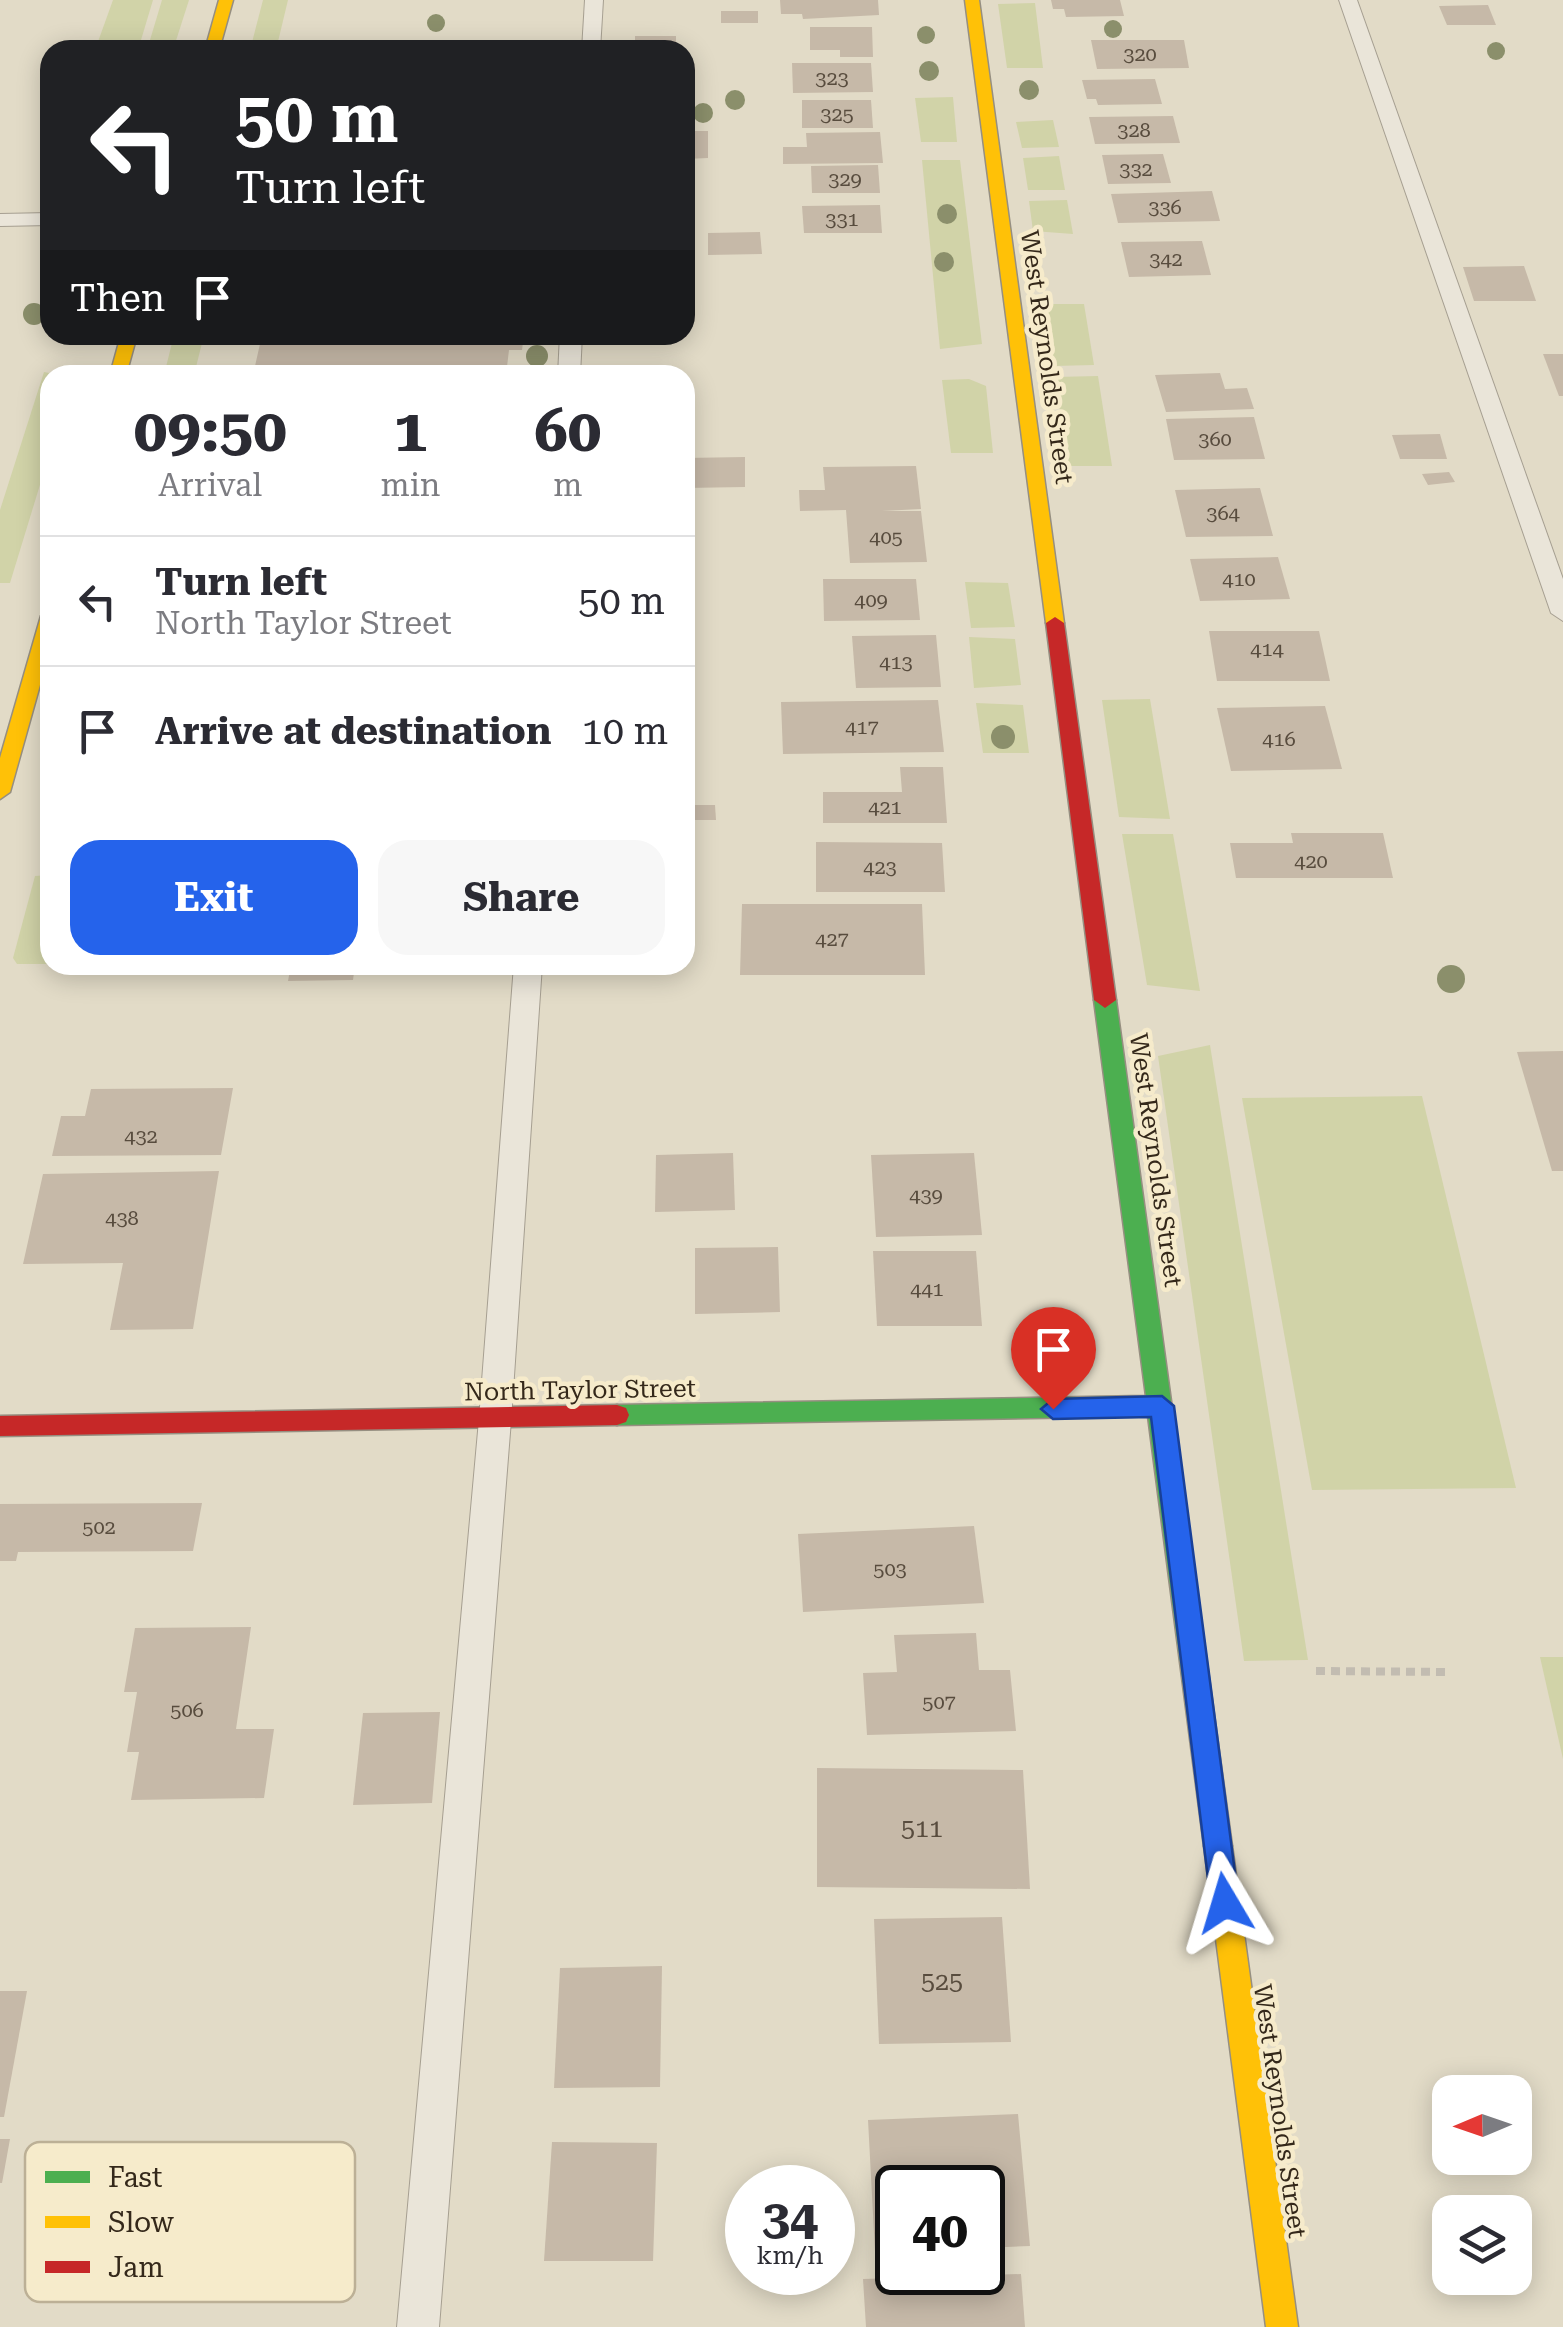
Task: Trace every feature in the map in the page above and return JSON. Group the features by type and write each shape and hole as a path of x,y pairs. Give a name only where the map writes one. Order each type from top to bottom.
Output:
{"street":[{"path":"215,40 226,0"},
{"name":"West Reynolds Street","path":"972,0 1282,2327"},
{"path":"0,792 40,651"},
{"name":"North Taylor Street","path":"0,1426 1162,1406"}],"lane":[{"path":"592,40 594,0"},
{"path":"1348,0 1563,613"},
{"path":"0,220 40,219"},
{"path":"418,2327 495,1420 527,975"}],"path":[{"path":"1316,1670 1451,1672"}],"green space":[{"path":"113,0 153,0 141,40 99,40"},
{"path":"162,0 189,0 176,40 150,40"},
{"path":"263,0 288,0 278,40 253,40"},
{"path":"1035,3 1043,68 1007,68 998,4"},
{"path":"953,97 957,142 921,142 915,98"},
{"path":"1053,120 1059,147 1022,148 1016,122"},
{"path":"1059,156 1065,190 1028,190 1023,158"},
{"path":"922,160 960,160 982,344 940,349"},
{"path":"1067,200 1073,234 1033,231 1029,201"},
{"path":"1043,304 1084,304 1094,365 1054,366"},
{"path":"172,345 202,345 196,365 166,365"},
{"path":"1098,376 1112,466 1068,466 1055,377"},
{"path":"969,379 986,386 993,453 951,453 942,380"},
{"path":"40,385 40,485 10,583 0,583 0,510"},
{"path":"965,582 1008,583 1015,627 971,628"},
{"path":"969,637 1015,639 1021,685 974,688"},
{"path":"1150,699 1170,819 1119,817 1102,700"},
{"path":"976,703 1023,705 1029,753 983,753"},
{"path":"1122,834 1173,834 1200,991 1147,985"},
{"path":"35,876 40,876 40,964 17,964 13,958"},
{"path":"1210,1045 1308,1660 1244,1661 1158,1056"},
{"path":"1422,1096 1516,1488 1312,1490 1242,1098"},
{"path":"1540,1657 1563,1657 1563,1759"}],"building":[{"path":"780,0 878,0 879,15 803,19 802,14 781,14"},
{"path":"1051,0 1120,0 1124,16 1066,17 1064,9 1053,9"},
{"path":"1488,5 1496,25 1447,25 1439,6"},
{"path":"721,11 758,11 758,23 721,23"},
{"path":"810,27 872,27 873,57 840,57 840,50 810,50"},
{"path":"635,36 676,36 676,40 635,40"},
{"path":"1091,40 1184,40 1189,68 1097,69"},
{"path":"792,63 871,63 873,92 793,93"},
{"path":"1155,79 1162,104 1098,105 1096,99 1087,99 1082,80"},
{"path":"802,100 871,100 873,128 802,128"},
{"path":"1173,116 1180,143 1095,144 1089,117"},
{"path":"695,131 708,131 708,158 695,159"},
{"path":"880,132 883,163 783,164 783,147 807,147 806,133"},
{"path":"1163,154 1171,183 1108,184 1102,155"},
{"path":"878,165 880,193 812,193 811,166"},
{"path":"1212,191 1220,221 1118,223 1111,194"},
{"path":"880,205 882,233 804,233 802,206"},
{"path":"760,232 762,254 708,255 708,233"},
{"path":"1202,241 1211,275 1129,277 1121,242"},
{"path":"1524,266 1536,301 1474,301 1463,267"},
{"path":"260,345 523,345 522,350 509,350 507,365 255,365"},
{"path":"1543,354 1563,354 1563,396 1559,396"},
{"path":"1220,373 1225,389 1247,388 1254,409 1166,412 1155,375"},
{"path":"1254,417 1265,459 1174,460 1166,419"},
{"path":"1440,434 1447,459 1400,459 1392,435"},
{"path":"745,457 745,487 695,488 695,458"},
{"path":"916,466 921,509 882,511 921,511 927,562 850,563 846,510 800,511 799,490 825,490 823,467"},
{"path":"1449,472 1455,482 1428,485 1422,474"},
{"path":"1260,488 1273,536 1186,537 1175,490"},
{"path":"1278,557 1290,599 1200,601 1190,559"},
{"path":"823,579 916,579 920,620 824,621"},
{"path":"1209,631 1319,631 1330,681 1217,681"},
{"path":"936,635 941,687 856,688 852,636"},
{"path":"938,700 944,752 783,754 781,702"},
{"path":"1325,706 1342,769 1231,771 1217,708"},
{"path":"900,767 943,767 947,823 823,823 823,792 902,792"},
{"path":"695,805 715,805 716,820 695,820"},
{"path":"1291,833 1383,833 1393,878 1236,878 1230,843 1293,843"},
{"path":"816,842 942,843 945,892 816,892"},
{"path":"742,904 922,904 925,975 740,975"},
{"path":"289,975 354,975 353,980 288,981"},
{"path":"1563,1051 1563,1171 1552,1171 1517,1052"},
{"path":"233,1088 221,1155 52,1156 61,1116 85,1116 91,1089"},
{"path":"733,1153 735,1210 655,1212 656,1155"},
{"path":"974,1153 982,1235 876,1237 871,1155"},
{"path":"219,1171 193,1329 110,1330 123,1263 23,1264 43,1174"},
{"path":"778,1247 780,1312 695,1314 695,1248"},
{"path":"873,1251 976,1251 982,1326 877,1326"},
{"path":"202,1503 193,1551 18,1552 16,1561 0,1561 0,1504"},
{"path":"974,1526 984,1603 803,1612 798,1534"},
{"path":"251,1627 236,1729 274,1729 264,1798 131,1800 139,1752 127,1752 137,1692 124,1692 135,1628"},
{"path":"976,1633 979,1670 1010,1670 1016,1731 867,1735 863,1673 897,1672 894,1635"},
{"path":"440,1712 432,1803 353,1805 363,1713"},
{"path":"817,1768 1023,1770 1030,1889 817,1887"},
{"path":"1002,1917 1011,2042 879,2044 874,1919"},
{"path":"662,1966 660,2087 554,2088 560,1968"},
{"path":"0,1991 27,1991 4,2117 0,2117"},
{"path":"1018,2114 1030,2246 1005,2247 1005,2165 875,2165 875,2252 868,2120"},
{"path":"0,2139 10,2139 2,2183 0,2183"},
{"path":"552,2142 657,2143 653,2261 544,2261"},
{"path":"1021,2274 1025,2327 866,2327 863,2279 875,2279 875,2295 1005,2295 1005,2275"}],"traffic: fast":[{"path":"1105,1000 1218,1846"},
{"path":"617,1415 1162,1406"}],"traffic: slow":[{"path":"215,40 226,0"},
{"path":"972,0 1055,623"},
{"path":"121,365 126,345"},
{"path":"0,792 40,651"},
{"path":"1218,1846 1282,2327"}],"traffic: jam":[{"path":"1055,623 1105,1000"},
{"path":"0,1426 617,1415"}],"route":[{"path":"1053,1409 1162,1406 1225,1903"}]}
